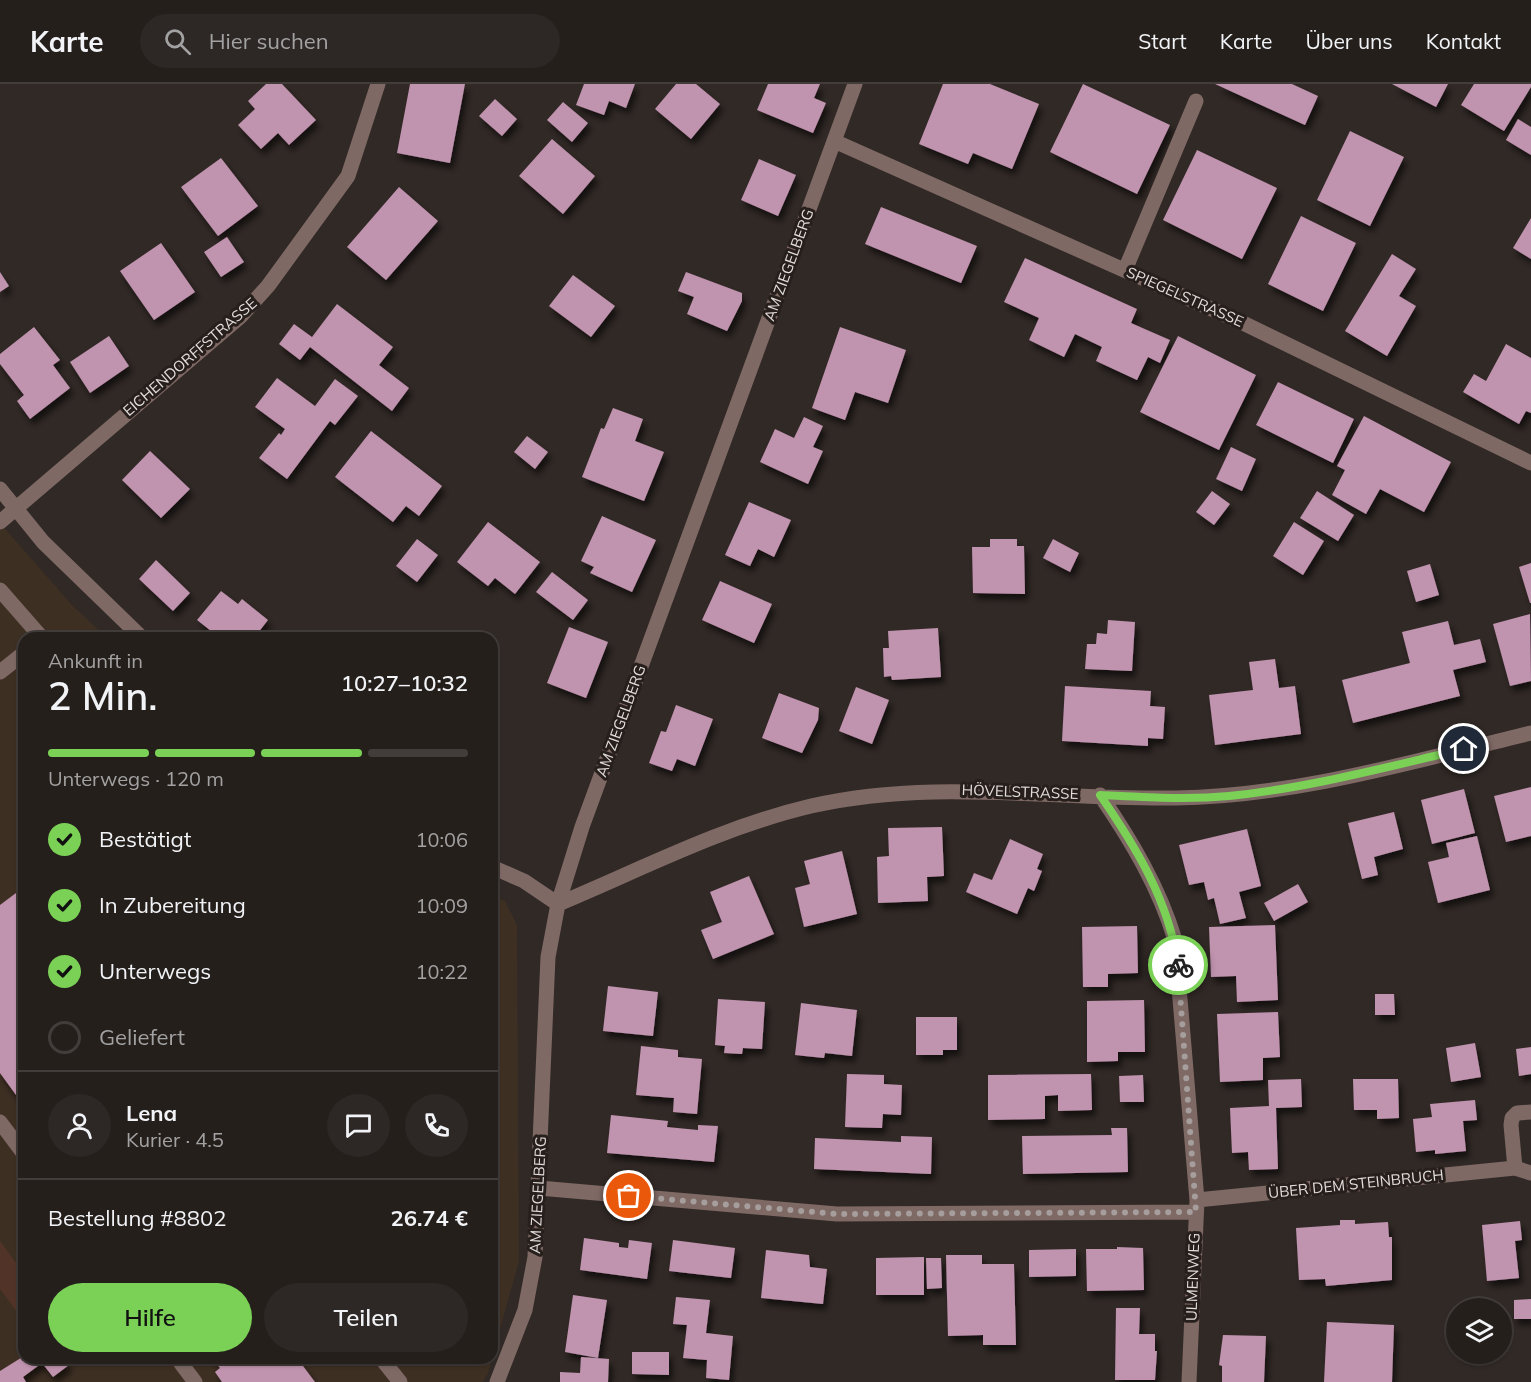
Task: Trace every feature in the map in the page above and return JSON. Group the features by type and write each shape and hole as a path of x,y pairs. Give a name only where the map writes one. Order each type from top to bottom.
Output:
{"street":[{"name":"EICHENDORFFSTRASSE","path":"0,522 241,316 268,286 348,176 378,84"},
{"name":"AM ZIEGELBERG","path":"497,1382 512,1351 531,1284 539,1188 548,957 558,904 582,827 855,84"},
{"path":"1125,270 1196,101"},
{"name":"SPIEGELSTRASSE","path":"834,141 1243,323 1531,464"},
{"path":"0,489 43,542 136,632"},
{"path":"0,590 37,632"},
{"path":"0,672 18,658"},
{"name":"HÖVELSTRASSE","path":"558,904 635,872 693,844 751,822 812,806 881,794 943,790 1175,798 1279,790 1330,781 1531,733"},
{"name":"ULMENWEG","path":"1100,795 1144,865 1167,912 1175,940 1197,1206 1189,1382"},
{"path":"498,870 524,881 558,904"},
{"path":"1515,1168 1512,1118 1517,1113 1531,1112"},
{"path":"0,1122 18,1146"},
{"name":"ÜBER DEM STEINBRUCH","path":"539,1188 837,1214 1197,1206 1515,1168 1531,1173"},
{"path":"182,1364 195,1382"},
{"path":"386,1364 400,1382"}],"shaded area":[{"path":"0,523 72,605 101,632 18,632 18,1364 490,1364 483,1382 0,1382"},
{"path":"498,898 505,901 517,925 519,1261 498,1337"},
{"path":"0,1241 18,1266 18,1313 0,1289"}],"building":[{"path":"266,84 282,84 316,120 289,145 278,133 261,149 238,125 255,109 248,101"},
{"path":"410,84 465,84 450,163 397,153"},
{"path":"584,84 635,84 626,108 609,101 604,115 576,105"},
{"path":"676,84 696,84 720,104 691,139 655,109"},
{"path":"768,84 820,84 814,98 826,103 813,133 757,110"},
{"path":"943,84 990,84 1039,104 1012,169 973,153 968,164 919,144"},
{"path":"1083,84 1170,125 1137,194 1050,152"},
{"path":"1215,84 1292,84 1318,96 1305,125"},
{"path":"1392,84 1448,84 1436,107"},
{"path":"1474,84 1531,84 1531,87 1504,131 1461,105"},
{"path":"495,99 517,119 502,136 479,116"},
{"path":"563,102 588,123 572,142 547,120"},
{"path":"1518,119 1531,127 1531,155 1506,140"},
{"path":"1350,131 1404,157 1370,226 1317,200"},
{"path":"552,139 595,176 563,214 519,176"},
{"path":"1197,150 1277,188 1242,259 1163,220"},
{"path":"221,158 258,206 218,236 181,187"},
{"path":"759,159 796,175 778,216 741,200"},
{"path":"399,187 438,221 386,280 347,247"},
{"path":"881,207 977,246 961,283 865,244"},
{"path":"1301,216 1356,243 1323,311 1268,284"},
{"path":"1531,218 1531,259 1513,248"},
{"path":"227,237 244,262 221,277 204,252"},
{"path":"161,243 195,292 154,320 120,271"},
{"path":"1392,254 1416,269 1399,296 1416,306 1387,356 1345,331"},
{"path":"1025,258 1137,309 1131,323 1170,340 1160,363 1148,357 1137,380 1096,361 1102,347 1075,334 1064,357 1029,340 1039,318 1004,302"},
{"path":"0,272 9,286 0,292"},
{"path":"686,272 742,293 742,301 727,331 687,314 694,297 678,291"},
{"path":"573,275 615,306 591,337 549,306"},
{"path":"337,304 393,347 379,365 409,388 392,411 310,347 300,360 279,344 294,324 312,337"},
{"path":"34,327 60,360 53,365 70,388 30,419 17,401 24,395 0,364 0,354"},
{"path":"840,327 906,350 888,403 855,392 845,420 812,408"},
{"path":"109,336 129,366 90,393 70,362"},
{"path":"1178,336 1256,375 1219,450 1140,412"},
{"path":"1506,344 1531,358 1531,413 1526,411 1519,424 1463,392 1474,374 1486,381"},
{"path":"277,378 315,406 335,379 358,396 335,425 330,421 287,479 259,458 285,429 255,407"},
{"path":"1278,382 1354,419 1333,463 1256,425"},
{"path":"613,408 643,419 635,441 664,452 644,501 582,477 601,428 604,429"},
{"path":"1364,416 1451,462 1424,512 1380,489 1366,514 1332,495 1345,470 1337,466"},
{"path":"804,417 823,426 813,447 823,451 808,484 760,462 775,429 794,438"},
{"path":"371,431 442,486 419,516 406,506 393,522 335,477"},
{"path":"527,436 548,452 535,469 514,452"},
{"path":"1231,447 1256,459 1242,491 1216,479"},
{"path":"150,451 190,489 161,518 122,480"},
{"path":"1212,491 1230,504 1214,525 1196,512"},
{"path":"1317,491 1354,515 1338,541 1300,518"},
{"path":"749,502 791,520 774,557 758,549 750,566 725,555"},
{"path":"602,516 656,540 632,592 590,573 594,567 581,561"},
{"path":"488,522 540,562 515,594 495,578 488,586 457,562"},
{"path":"1294,522 1324,541 1303,575 1273,556"},
{"path":"417,539 438,555 417,582 396,566"},
{"path":"990,539 1017,539 1017,546 1024,546 1025,594 973,593 972,547 990,547"},
{"path":"1053,539 1079,553 1070,572 1043,558"},
{"path":"156,560 190,593 173,611 139,579"},
{"path":"1531,563 1531,603 1530,603 1519,567"},
{"path":"1430,564 1439,595 1416,602 1407,571"},
{"path":"552,572 588,600 573,620 536,592"},
{"path":"720,581 772,604 754,643 702,620"},
{"path":"221,591 238,604 242,599 268,620 259,632 212,632 197,620"},
{"path":"1530,614 1531,681 1510,686 1493,624"},
{"path":"1108,620 1135,622 1132,671 1085,669 1087,644 1096,644 1097,633 1107,634"},
{"path":"1448,621 1454,645 1480,639 1486,662 1453,670 1460,696 1353,723 1342,680 1410,663 1402,632"},
{"path":"569,627 608,642 586,698 547,683"},
{"path":"938,628 941,677 892,680 891,676 884,677 883,648 889,648 888,631"},
{"path":"1275,659 1279,688 1295,686 1301,734 1215,745 1209,695 1253,690 1249,662"},
{"path":"1065,686 1151,691 1150,706 1165,707 1163,739 1148,738 1148,746 1062,741"},
{"path":"856,687 889,700 872,744 839,731"},
{"path":"779,693 819,708 818,720 802,753 762,738"},
{"path":"676,705 713,719 695,766 677,759 672,771 649,763 661,731 666,732"},
{"path":"1531,787 1531,836 1506,842 1494,796"},
{"path":"1464,789 1475,833 1432,844 1421,800"},
{"path":"1394,812 1403,849 1374,857 1378,875 1362,879 1348,823"},
{"path":"942,827 944,876 927,877 928,901 878,903 877,857 889,856 888,828"},
{"path":"1247,829 1261,886 1239,892 1246,918 1220,924 1214,898 1208,900 1204,882 1189,885 1179,845"},
{"path":"1477,836 1490,890 1438,903 1428,862 1449,857 1446,843"},
{"path":"1010,839 1043,854 1037,869 1042,871 1034,891 1028,888 1017,914 966,892 974,873 992,880"},
{"path":"842,851 857,914 804,927 795,888 810,884 804,861"},
{"path":"749,876 774,934 713,959 701,930 722,922 710,892"},
{"path":"1298,884 1308,902 1274,921 1264,903"},
{"path":"18,892 18,1098 0,1073 0,905"},
{"path":"1275,925 1278,1000 1237,1002 1236,976 1211,977 1209,927"},
{"path":"1137,926 1138,973 1108,974 1108,987 1083,987 1082,927"},
{"path":"608,986 658,992 653,1036 603,1031"},
{"path":"1375,994 1394,994 1395,1015 1375,1015"},
{"path":"718,999 765,1002 762,1049 743,1048 742,1054 724,1053 725,1046 715,1045"},
{"path":"1144,1000 1145,1052 1118,1052 1118,1061 1087,1062 1087,1001"},
{"path":"801,1003 857,1010 852,1056 825,1053 824,1058 795,1055"},
{"path":"1278,1012 1280,1057 1263,1058 1263,1080 1220,1082 1217,1014"},
{"path":"916,1017 957,1017 957,1050 943,1050 943,1055 916,1055"},
{"path":"1475,1043 1481,1077 1451,1082 1446,1048"},
{"path":"641,1046 678,1050 678,1057 702,1059 697,1114 673,1112 674,1098 636,1095"},
{"path":"1531,1047 1531,1074 1519,1076 1516,1049"},
{"path":"847,1074 884,1075 884,1084 902,1085 901,1115 883,1114 882,1128 845,1127"},
{"path":"1091,1074 1092,1110 1058,1111 1058,1095 1045,1096 1045,1119 988,1120 988,1075"},
{"path":"1143,1075 1144,1102 1120,1102 1119,1076"},
{"path":"1301,1079 1302,1107 1276,1108 1278,1169 1249,1170 1248,1152 1232,1153 1230,1108 1269,1106 1268,1080"},
{"path":"1353,1079 1398,1079 1399,1118 1377,1119 1377,1110 1354,1110"},
{"path":"1475,1100 1477,1120 1463,1121 1466,1151 1435,1154 1435,1150 1416,1152 1413,1119 1432,1117 1430,1104"},
{"path":"611,1115 668,1121 667,1127 698,1130 698,1125 718,1126 714,1162 607,1153"},
{"path":"1111,1128 1127,1128 1128,1172 1023,1174 1022,1136 1112,1135"},
{"path":"901,1136 932,1137 931,1174 814,1169 815,1138 901,1142"},
{"path":"1340,1220 1355,1220 1355,1224 1388,1222 1389,1237 1392,1237 1392,1280 1326,1286 1325,1279 1299,1280 1296,1228 1340,1225"},
{"path":"1520,1221 1522,1240 1515,1241 1519,1278 1487,1281 1482,1225"},
{"path":"584,1238 619,1243 619,1247 628,1248 629,1240 652,1243 647,1279 580,1270"},
{"path":"673,1240 735,1248 731,1278 669,1271"},
{"path":"1117,1247 1143,1248 1144,1290 1087,1291 1086,1249 1117,1249"},
{"path":"1076,1249 1076,1276 1029,1277 1029,1250"},
{"path":"766,1250 809,1255 810,1267 827,1269 823,1304 761,1298"},
{"path":"946,1255 982,1255 982,1264 1014,1264 1016,1345 983,1345 983,1335 948,1336"},
{"path":"924,1257 924,1295 876,1295 876,1258"},
{"path":"926,1258 941,1258 942,1288 927,1289"},
{"path":"573,1295 607,1300 598,1358 565,1352"},
{"path":"676,1297 710,1300 706,1333 733,1336 729,1380 706,1378 707,1360 683,1358 687,1325 673,1324"},
{"path":"1531,1299 1531,1319 1514,1319 1514,1300"},
{"path":"1116,1308 1140,1308 1139,1334 1155,1334 1155,1351 1157,1351 1155,1380 1115,1380"},
{"path":"1327,1322 1394,1325 1392,1382 1324,1382"},
{"path":"1223,1335 1266,1336 1264,1382 1222,1382 1222,1366 1219,1365"},
{"path":"632,1352 669,1352 669,1375 632,1374"},
{"path":"581,1357 609,1359 608,1382 560,1382 560,1372 580,1373"},
{"path":"18,1360 18,1364 41,1364 23,1377 26,1382 0,1382 0,1371"},
{"path":"43,1364 69,1365 53,1377"},
{"path":"217,1364 302,1364 315,1382 222,1382 215,1372 220,1368"}],"way so far":[{"path":"629,1196 837,1214 1196,1212 1197,1200 1178,965"}],"route":[{"path":"1178,965 1175,940 1167,912 1138,854 1100,795 1175,798 1227,796 1279,790 1330,781 1464,749"}]}
